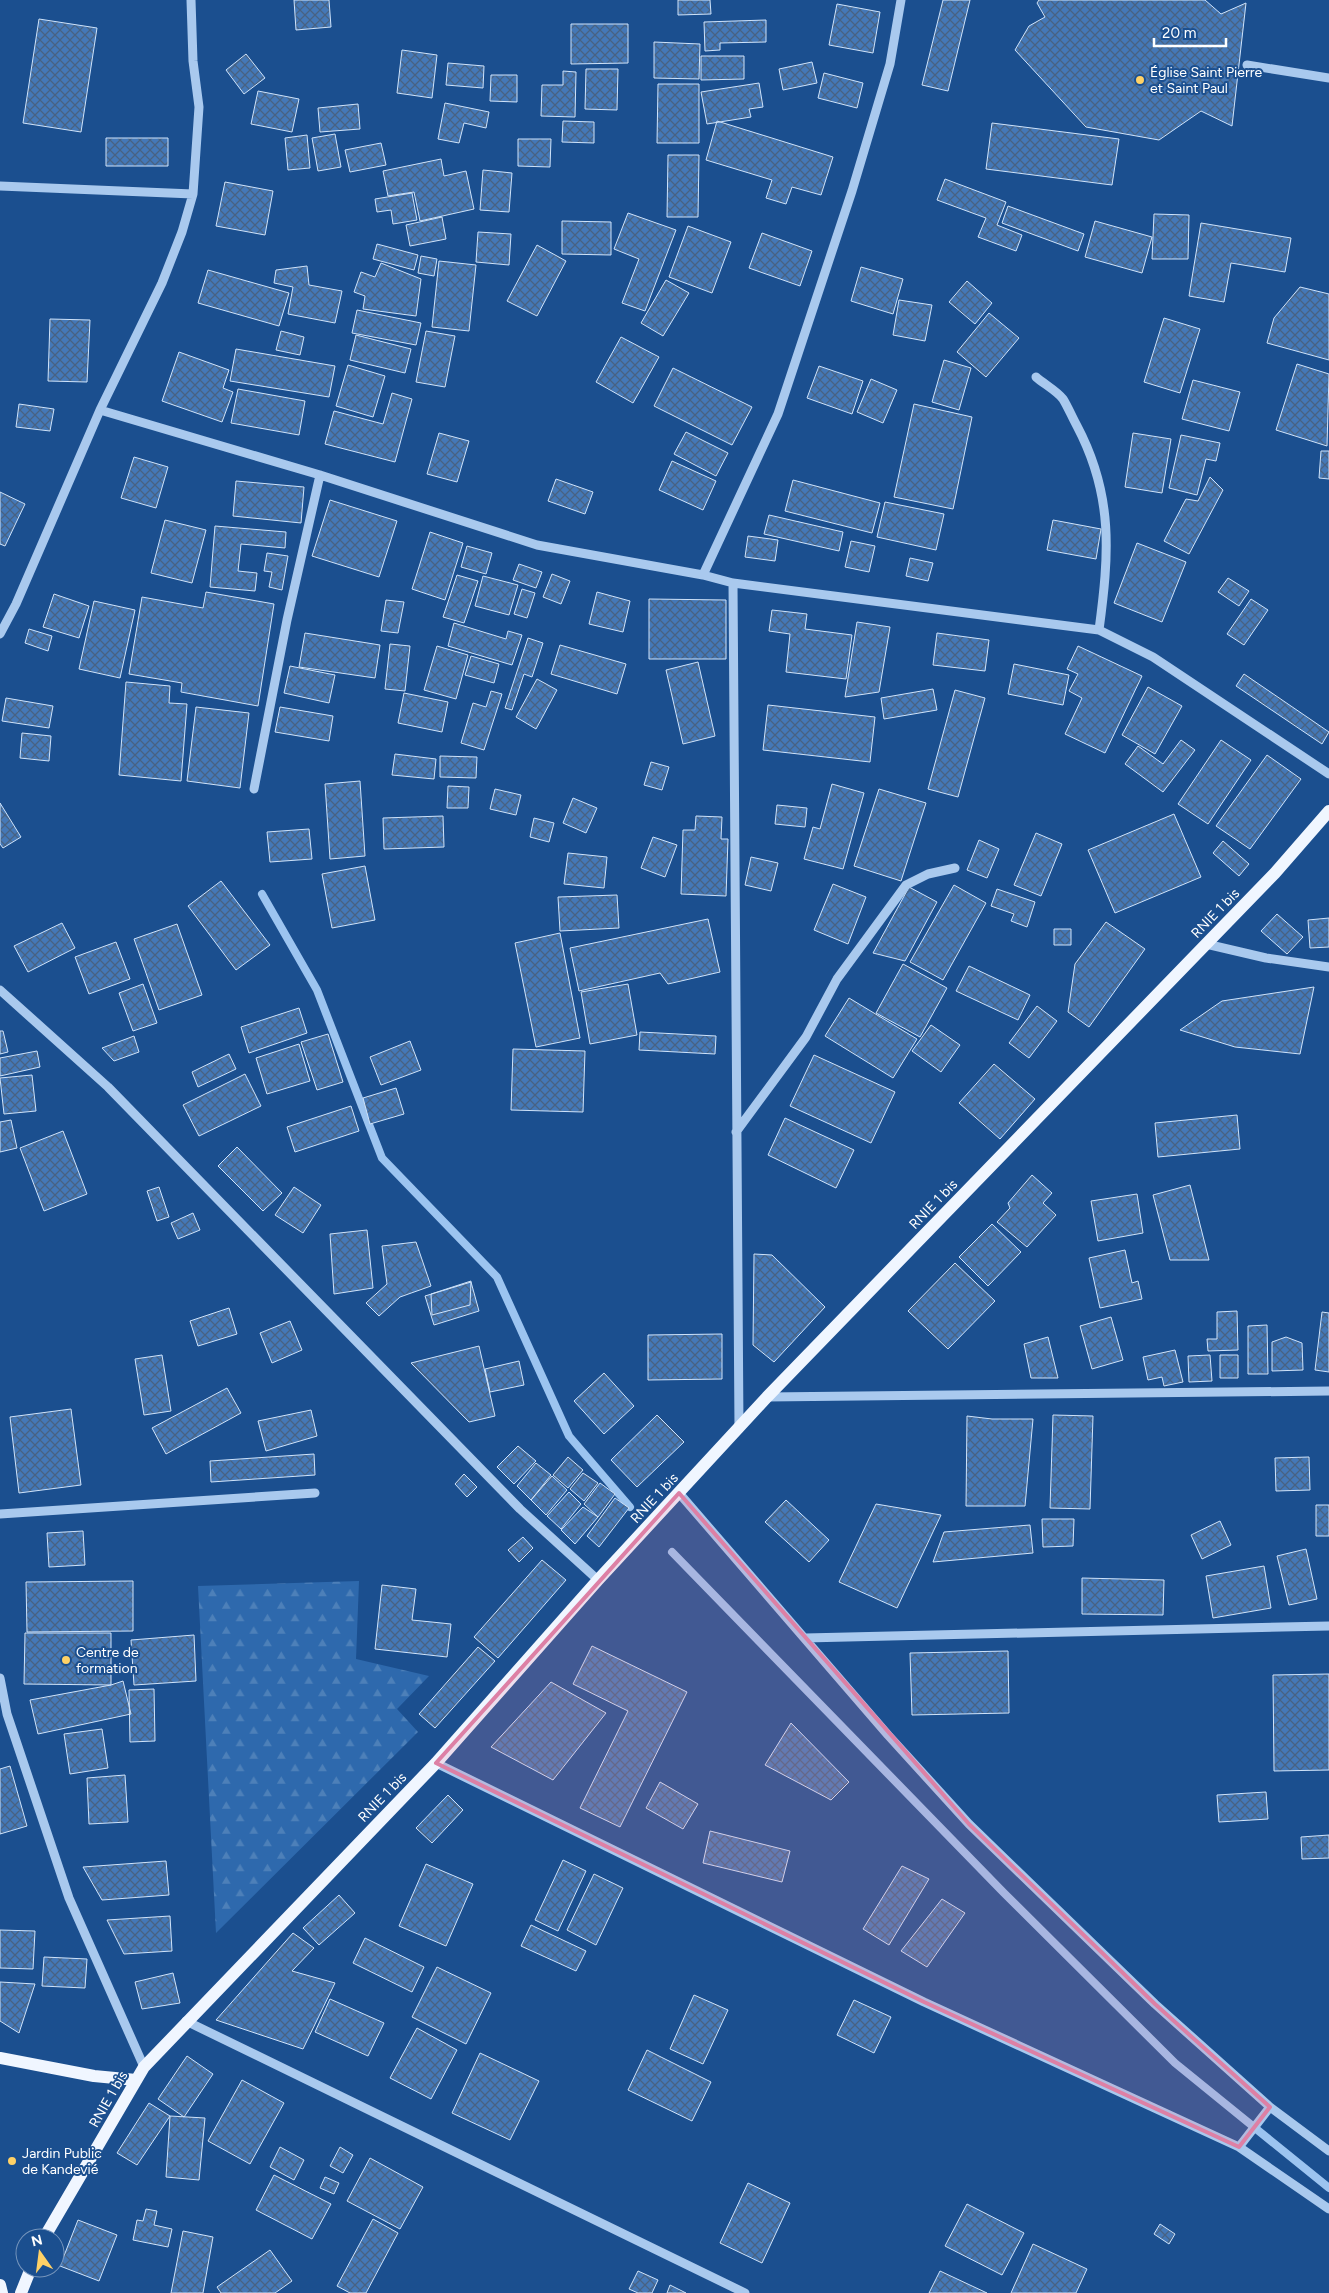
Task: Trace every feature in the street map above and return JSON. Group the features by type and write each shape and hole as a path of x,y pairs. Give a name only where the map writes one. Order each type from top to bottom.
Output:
{"main road":[{"name":"RNIE 1 bis","path":"50,2228 144,2067 186,2021 436,1763 598,1580 767,1397 1275,873 1329,811"},
{"path":"0,2058 94,2076 136,2080"},
{"path":"21,2293 27,2278"},
{"path":"0,2285 2,2293"}],"street":[{"path":"0,634 16,604 100,410 162,283 182,232 193,194 198,107 193,61 191,0"},
{"path":"702,575 778,414 852,191 888,73 901,0"},
{"path":"1247,64 1329,78"},
{"path":"0,186 193,194"},
{"path":"1036,377 1062,398 1082,435 1096,470 1103,498 1107,526 1106,582 1099,630"},
{"path":"100,410 320,475 537,545 702,575 733,583 1099,630 1153,657 1329,774"},
{"path":"254,789 287,620 320,475"},
{"path":"733,583 735,1132 739,1429"},
{"path":"735,1132 806,1036 837,980 906,885 928,874 955,868"},
{"path":"1206,944 1266,958 1329,967"},
{"path":"0,990 108,1087 520,1509 598,1580"},
{"path":"767,1397 1329,1391"},
{"path":"0,1514 315,1493"},
{"path":"679,1493 888,1735 969,1824 1155,2004 1269,2110 1329,2151"},
{"path":"805,1638 1329,1626"},
{"path":"0,1678 7,1714 69,1898 144,2067"},
{"path":"436,1763 924,2002 1242,2144 1329,2209"},
{"path":"186,2021 745,2293"},
{"path":"1242,2144 1269,2110"}],"highlighted area":[{"path":"679,1493 969,1824 1155,2004 1270,2107 1245,2142 1239,2147 924,2002 436,1763"}],"green space":[{"path":"359,1581 356,1659 429,1676 397,1709 418,1732 216,1933 198,1586"}],"building":[{"path":"294,0 329,0 331,27 296,30"},
{"path":"678,0 710,0 711,14 678,15"},
{"path":"943,0 970,0 948,91 922,85"},
{"name":"Église Saint Pierre et Saint Paul","path":"1039,0 1205,0 1221,14 1246,3 1232,126 1201,111 1159,140 1086,127 1015,50 1029,26 1045,17 1037,3"},
{"path":"837,4 880,12 873,53 829,45"},
{"path":"39,19 97,28 81,132 23,123"},
{"path":"766,20 766,42 720,43 720,50 705,51 704,22"},
{"path":"571,24 628,24 628,63 571,64"},
{"path":"654,42 700,44 699,79 654,78"},
{"path":"402,50 437,55 432,98 397,93"},
{"path":"246,54 265,78 244,94 226,70"},
{"path":"701,56 744,56 744,79 701,80"},
{"path":"812,62 817,83 783,90 779,69"},
{"path":"448,63 484,66 483,88 446,85"},
{"path":"586,69 618,69 617,110 585,109"},
{"path":"563,71 576,72 575,117 541,116 542,85 563,85"},
{"path":"824,73 863,83 857,108 818,98"},
{"path":"491,75 517,75 517,102 490,101"},
{"path":"759,83 763,107 749,109 751,117 707,124 701,92"},
{"path":"658,84 699,84 699,143 657,143"},
{"path":"258,91 299,99 292,132 251,124"},
{"path":"445,103 489,112 486,128 464,123 459,143 438,139"},
{"path":"358,104 360,129 320,132 318,108"},
{"path":"563,121 594,122 594,143 562,142"},
{"path":"717,121 833,157 821,195 792,187 786,204 766,198 772,180 706,160"},
{"path":"992,123 1119,139 1112,185 986,169"},
{"path":"335,134 341,167 318,171 312,138"},
{"path":"307,135 310,168 288,170 285,138"},
{"path":"106,138 168,138 168,166 106,166"},
{"path":"518,139 551,139 550,167 518,166"},
{"path":"381,143 386,165 350,172 345,150"},
{"path":"668,155 699,155 698,217 667,217"},
{"path":"441,159 444,176 466,171 474,209 420,221 414,192 388,196 383,171"},
{"path":"483,170 512,173 509,212 480,210"},
{"path":"945,179 1006,202 997,225 1022,235 1016,251 978,237 986,218 937,200"},
{"path":"225,182 273,191 265,235 216,226"},
{"path":"412,193 417,220 393,224 391,210 377,212 375,199"},
{"path":"1008,206 1084,234 1078,251 1002,223"},
{"path":"628,213 676,230 645,311 622,303 639,259 614,249"},
{"path":"1154,214 1189,215 1188,259 1152,259"},
{"path":"442,217 446,239 410,246 406,225"},
{"path":"562,221 611,222 611,255 562,254"},
{"path":"1095,221 1152,237 1142,273 1085,257"},
{"path":"1201,223 1291,238 1285,272 1231,263 1224,302 1189,296"},
{"path":"688,226 731,242 712,293 669,277"},
{"path":"478,232 511,234 509,265 476,262"},
{"path":"762,233 812,251 800,286 749,268"},
{"path":"377,244 418,255 414,270 373,259"},
{"path":"537,245 566,261 537,316 507,301"},
{"path":"421,256 437,259 434,276 418,273"},
{"path":"439,261 476,265 469,331 432,327"},
{"path":"381,263 421,279 416,316 363,309 365,296 354,292 361,272 375,277"},
{"path":"307,266 309,285 342,291 335,323 288,314 293,287 274,283 276,270"},
{"path":"861,267 903,279 893,314 851,301"},
{"path":"208,270 289,293 279,326 198,303"},
{"path":"666,280 689,293 663,336 641,323"},
{"path":"967,281 992,303 975,324 949,302"},
{"path":"1300,287 1329,294 1329,360 1267,343 1274,318"},
{"path":"899,300 932,305 925,341 893,335"},
{"path":"357,310 421,323 416,345 352,333"},
{"path":"989,313 1019,338 986,377 957,352"},
{"path":"1164,318 1200,329 1180,393 1144,382"},
{"path":"50,319 90,320 87,382 48,381"},
{"path":"281,331 304,337 300,355 276,350"},
{"path":"426,331 455,336 445,387 416,382"},
{"path":"356,335 411,349 405,373 350,360"},
{"path":"621,337 659,357 633,403 596,382"},
{"path":"236,349 335,366 329,397 230,381"},
{"path":"179,352 229,370 223,388 233,392 222,422 162,401"},
{"path":"944,360 971,368 959,410 932,402"},
{"path":"1297,364 1329,374 1327,446 1276,430"},
{"path":"348,365 385,376 373,417 336,406"},
{"path":"819,366 863,381 852,414 807,398"},
{"path":"673,368 752,407 732,445 654,406"},
{"path":"871,379 897,390 883,423 857,412"},
{"path":"1193,380 1240,392 1229,431 1182,419"},
{"path":"238,389 305,401 299,435 231,423"},
{"path":"392,393 412,399 395,462 325,444 334,411 383,424"},
{"path":"19,404 54,409 50,431 16,427"},
{"path":"914,404 972,417 953,509 894,497"},
{"path":"686,432 728,453 716,476 674,454"},
{"path":"439,433 469,441 457,482 427,474"},
{"path":"1133,433 1171,439 1162,493 1125,487"},
{"path":"1181,435 1220,443 1216,461 1206,459 1197,495 1169,488"},
{"path":"1321,451 1329,451 1329,479 1319,478"},
{"path":"134,457 168,467 156,508 121,498"},
{"path":"672,461 716,481 703,510 659,490"},
{"path":"1210,477 1223,490 1189,554 1164,541 1186,499 1198,501"},
{"path":"556,479 593,492 585,514 548,501"},
{"path":"793,480 880,503 872,533 785,511"},
{"path":"236,481 304,487 301,523 233,516"},
{"path":"0,492 25,504 5,546 0,544"},
{"path":"330,500 397,521 379,577 312,556"},
{"path":"885,502 944,514 936,550 877,537"},
{"path":"769,515 843,532 839,551 764,534"},
{"path":"165,520 206,530 192,583 151,573"},
{"path":"1053,520 1101,529 1096,559 1047,550"},
{"path":"215,526 286,532 285,548 241,544 238,571 257,573 255,591 210,587"},
{"path":"430,532 463,543 445,600 412,589"},
{"path":"748,536 778,540 775,561 745,557"},
{"path":"851,541 875,546 869,572 845,567"},
{"path":"1137,543 1186,562 1162,622 1114,603"},
{"path":"467,546 492,553 486,574 461,567"},
{"path":"267,553 288,556 282,590 269,587 272,572 264,571"},
{"path":"910,558 933,563 928,581 906,576"},
{"path":"519,564 542,572 536,588 513,580"},
{"path":"552,574 570,581 561,604 543,597"},
{"path":"457,575 478,581 464,623 443,617"},
{"path":"483,576 518,585 509,615 475,606"},
{"path":"1228,578 1249,591 1239,606 1218,592"},
{"path":"522,589 535,593 527,618 514,614"},
{"path":"206,592 274,604 258,706 181,692 182,683 129,674 142,597 203,608"},
{"path":"597,592 630,601 623,632 589,624"},
{"path":"54,594 89,606 79,638 43,627"},
{"path":"649,599 726,600 726,659 649,659"},
{"path":"1251,599 1268,610 1244,645 1227,634"},
{"path":"386,600 404,602 398,633 381,631"},
{"path":"94,601 135,610 120,678 79,669"},
{"path":"772,610 807,614 805,629 852,635 846,679 786,672 790,634 769,631"},
{"path":"857,622 890,627 879,692 845,697"},
{"path":"454,623 506,639 508,631 522,635 512,665 448,646"},
{"path":"29,629 52,636 48,651 25,643"},
{"path":"305,633 380,645 375,678 299,667"},
{"path":"937,633 989,640 985,671 933,665"},
{"path":"528,638 543,643 532,677 524,674 512,710 505,708"},
{"path":"390,644 410,646 405,691 385,689"},
{"path":"560,645 626,664 617,694 551,674"},
{"path":"437,646 468,655 456,699 424,690"},
{"path":"1078,646 1142,676 1105,753 1065,734 1082,698 1069,691 1078,674 1067,669"},
{"path":"471,656 499,664 494,683 465,675"},
{"path":"698,662 715,736 683,744 666,670"},
{"path":"1014,664 1069,675 1063,705 1008,694"},
{"path":"290,666 335,675 329,703 284,693"},
{"path":"1244,674 1329,732 1322,744 1236,686"},
{"path":"537,679 557,690 536,729 516,717"},
{"path":"126,682 170,686 169,703 187,704 181,781 119,775"},
{"path":"1148,687 1182,706 1155,754 1122,735"},
{"path":"933,689 937,710 884,719 881,698"},
{"path":"955,690 985,698 958,797 928,789"},
{"path":"491,691 502,694 484,750 461,743 473,703 486,707"},
{"path":"404,693 448,702 442,732 398,723"},
{"path":"6,698 53,706 49,728 2,721"},
{"path":"768,705 875,717 870,762 763,750"},
{"path":"196,707 249,713 240,788 187,781"},
{"path":"280,707 333,716 329,741 275,732"},
{"path":"22,733 51,736 49,761 20,758"},
{"path":"1181,740 1195,750 1163,792 1125,764 1138,746 1163,764"},
{"path":"1221,740 1251,760 1208,824 1178,804"},
{"path":"395,754 436,759 434,779 392,775"},
{"path":"1267,755 1301,779 1250,849 1216,826"},
{"path":"440,756 477,757 476,778 440,777"},
{"path":"651,762 669,767 662,790 644,785"},
{"path":"360,781 365,856 330,859 325,784"},
{"path":"832,784 864,793 843,869 804,859 813,827 820,829"},
{"path":"448,786 469,787 468,808 447,808"},
{"path":"495,789 521,795 516,815 490,809"},
{"path":"879,789 926,803 901,881 854,866"},
{"path":"573,798 597,808 586,833 563,823"},
{"path":"0,803 21,837 3,848 0,844"},
{"path":"777,805 807,808 805,827 775,824"},
{"path":"1174,814 1201,877 1115,913 1088,850"},
{"path":"443,816 444,847 384,849 383,818"},
{"path":"696,816 722,817 721,839 728,839 726,896 681,894 683,830 695,830"},
{"path":"534,818 554,823 549,842 530,837"},
{"path":"309,829 312,859 270,862 267,832"},
{"path":"1036,833 1062,844 1041,896 1014,885"},
{"path":"653,837 677,845 665,877 641,868"},
{"path":"979,840 999,849 987,878 967,870"},
{"path":"1223,841 1249,864 1239,876 1213,853"},
{"path":"568,853 607,857 604,888 564,884"},
{"path":"751,857 778,863 771,891 745,885"},
{"path":"365,866 375,920 332,928 322,874"},
{"path":"221,881 270,945 236,970 188,906"},
{"path":"833,884 866,897 848,944 814,930"},
{"path":"954,885 986,903 943,980 910,962"},
{"path":"909,887 937,902 905,961 873,953"},
{"path":"997,889 1035,902 1027,927 1011,921 1014,914 991,906"},
{"path":"617,895 619,928 560,931 558,897"},
{"path":"1277,914 1303,937 1287,954 1261,931"},
{"path":"1329,918 1329,947 1310,948 1308,920"},
{"path":"708,919 720,972 668,984 660,973 579,991 570,948"},
{"path":"1106,922 1145,949 1089,1027 1068,1012 1075,964"},
{"path":"62,923 75,948 28,972 14,946"},
{"path":"177,924 202,995 159,1010 134,939"},
{"path":"1054,929 1071,929 1071,945 1054,945"},
{"path":"560,933 580,1038 536,1047 515,943"},
{"path":"116,942 130,979 89,994 75,957"},
{"path":"903,964 947,988 920,1037 876,1013"},
{"path":"969,966 1030,995 1018,1020 956,991"},
{"path":"143,984 157,1023 133,1031 119,993"},
{"path":"628,984 637,1035 590,1044 581,992"},
{"path":"1314,987 1300,1054 1235,1047 1180,1030 1222,1001"},
{"path":"849,998 917,1039 893,1078 825,1036"},
{"path":"1037,1006 1057,1021 1029,1058 1009,1043"},
{"path":"299,1008 307,1033 249,1053 241,1027"},
{"path":"931,1025 960,1045 941,1072 912,1051"},
{"path":"0,1031 3,1031 8,1052 0,1054"},
{"path":"640,1032 716,1036 715,1054 639,1050"},
{"path":"328,1034 343,1082 317,1090 301,1042"},
{"path":"134,1036 139,1052 114,1061 102,1048"},
{"path":"410,1041 421,1070 381,1085 370,1057"},
{"path":"299,1044 310,1081 267,1094 256,1058"},
{"path":"513,1049 585,1051 583,1112 511,1110"},
{"path":"37,1051 40,1067 0,1076 0,1058"},
{"path":"229,1054 236,1069 198,1087 192,1072"},
{"path":"814,1055 895,1092 871,1143 790,1106"},
{"path":"994,1064 1035,1099 1000,1139 959,1103"},
{"path":"245,1074 261,1106 199,1136 183,1105"},
{"path":"32,1075 36,1111 4,1114 0,1078"},
{"path":"396,1088 404,1114 370,1124 363,1098"},
{"path":"351,1106 359,1131 295,1152 287,1127"},
{"path":"1237,1115 1240,1149 1158,1157 1155,1123"},
{"path":"785,1118 854,1150 836,1188 768,1155"},
{"path":"11,1120 17,1148 0,1152 0,1122"},
{"path":"63,1131 87,1194 44,1211 20,1148"},
{"path":"237,1147 282,1193 263,1211 218,1166"},
{"path":"1032,1175 1052,1193 1043,1203 1056,1215 1027,1247 997,1222 1010,1208 1008,1203"},
{"path":"1190,1185 1209,1260 1170,1260 1153,1195"},
{"path":"159,1187 169,1217 157,1221 147,1191"},
{"path":"294,1187 321,1205 303,1233 275,1215"},
{"path":"1137,1194 1143,1233 1098,1241 1091,1201"},
{"path":"193,1213 200,1230 178,1239 171,1223"},
{"path":"992,1224 1021,1252 988,1286 959,1257"},
{"path":"367,1230 373,1288 334,1294 330,1234"},
{"path":"416,1242 431,1286 400,1297 379,1316 366,1303 387,1284 382,1246"},
{"path":"1125,1250 1132,1283 1138,1281 1142,1299 1100,1308 1089,1258"},
{"path":"754,1254 772,1255 825,1307 774,1362 753,1345"},
{"path":"955,1263 995,1301 948,1349 908,1311"},
{"path":"471,1281 470,1305 432,1315 431,1294"},
{"path":"471,1282 479,1311 434,1325 425,1296"},
{"path":"229,1308 237,1334 198,1346 190,1321"},
{"path":"1237,1311 1238,1350 1208,1351 1207,1339 1217,1339 1217,1312"},
{"path":"1322,1312 1329,1313 1329,1372 1315,1370"},
{"path":"1111,1317 1123,1360 1092,1369 1080,1326"},
{"path":"290,1321 302,1350 272,1363 260,1333"},
{"path":"1267,1325 1268,1374 1248,1374 1248,1326"},
{"path":"722,1334 722,1379 648,1380 648,1335"},
{"path":"1048,1337 1058,1378 1031,1378 1024,1344"},
{"path":"1286,1337 1302,1343 1303,1370 1272,1371 1272,1342"},
{"path":"479,1346 495,1416 469,1422 411,1363"},
{"path":"1175,1350 1183,1382 1164,1386 1162,1377 1148,1380 1143,1357"},
{"path":"162,1355 171,1411 144,1415 135,1359"},
{"path":"1210,1355 1212,1381 1189,1382 1188,1356"},
{"path":"1220,1355 1238,1355 1238,1378 1220,1378"},
{"path":"519,1361 524,1385 490,1392 485,1369"},
{"path":"604,1373 634,1406 604,1434 574,1401"},
{"path":"227,1388 241,1413 166,1454 152,1428"},
{"path":"71,1409 81,1485 19,1493 10,1417"},
{"path":"311,1410 317,1436 266,1451 258,1421"},
{"path":"657,1415 684,1442 637,1487 611,1460"},
{"path":"1053,1415 1093,1416 1090,1509 1050,1508"},
{"path":"967,1416 992,1419 1033,1419 1025,1506 966,1506"},
{"path":"518,1446 536,1461 514,1484 497,1467"},
{"path":"314,1454 315,1475 211,1482 210,1461"},
{"path":"568,1457 583,1470 568,1488 553,1475"},
{"path":"1309,1457 1310,1490 1276,1491 1275,1458"},
{"path":"536,1463 551,1475 531,1500 517,1486"},
{"path":"583,1473 598,1483 584,1501 570,1489"},
{"path":"464,1474 477,1487 467,1497 455,1484"},
{"path":"552,1476 567,1490 546,1515 531,1500"},
{"path":"600,1483 615,1494 598,1517 584,1504"},
{"path":"569,1492 581,1504 561,1529 547,1516"},
{"path":"615,1498 629,1508 599,1547 587,1536"},
{"path":"786,1500 829,1540 809,1562 765,1522"},
{"path":"876,1504 941,1515 897,1608 839,1582"},
{"path":"1316,1505 1329,1505 1329,1536 1316,1536"},
{"path":"583,1507 598,1517 575,1544 561,1530"},
{"path":"1042,1519 1074,1519 1073,1546 1043,1547"},
{"path":"1220,1521 1231,1545 1202,1559 1191,1535"},
{"path":"1030,1525 1033,1553 933,1562 944,1532"},
{"path":"83,1531 85,1565 49,1567 47,1533"},
{"path":"523,1537 533,1548 519,1562 508,1550"},
{"path":"1306,1549 1317,1599 1289,1605 1277,1556"},
{"path":"542,1560 566,1580 498,1658 474,1637"},
{"path":"1264,1566 1271,1608 1213,1618 1206,1576"},
{"path":"1082,1578 1164,1580 1163,1615 1082,1614"},
{"path":"133,1581 133,1631 27,1632 26,1582"},
{"path":"382,1585 416,1589 412,1620 451,1624 447,1657 375,1649"},
{"path":"25,1633 111,1633 111,1685 24,1684"},
{"path":"194,1635 196,1681 134,1685 131,1640"},
{"path":"592,1646 687,1692 620,1827 580,1808 628,1711 573,1684"},
{"path":"478,1647 495,1661 435,1728 419,1714"},
{"path":"1008,1651 1009,1713 912,1715 910,1653"},
{"path":"1329,1674 1329,1770 1274,1771 1273,1675"},
{"path":"123,1681 131,1714 38,1734 30,1700 111,1685"},
{"path":"551,1682 606,1713 553,1780 491,1747"},
{"path":"154,1689 155,1741 130,1742 129,1690"},
{"path":"791,1723 849,1782 831,1800 765,1765"},
{"path":"102,1729 108,1768 70,1774 64,1734"},
{"path":"10,1766 27,1826 0,1834 0,1769"},
{"path":"125,1775 128,1822 89,1824 87,1778"},
{"path":"660,1782 698,1804 683,1829 646,1808"},
{"path":"1266,1792 1268,1819 1219,1822 1217,1795"},
{"path":"448,1795 463,1810 432,1843 416,1828"},
{"path":"710,1831 790,1851 782,1882 703,1863"},
{"path":"1329,1835 1329,1858 1302,1859 1301,1837"},
{"path":"563,1860 586,1871 558,1931 535,1920"},
{"path":"166,1861 169,1895 102,1900 83,1867"},
{"path":"426,1864 473,1884 446,1946 399,1926"},
{"path":"902,1866 929,1879 889,1945 863,1929"},
{"path":"594,1874 623,1888 596,1945 567,1930"},
{"path":"339,1895 355,1913 319,1945 303,1928"},
{"path":"942,1899 965,1913 927,1967 901,1951"},
{"path":"170,1916 172,1951 124,1954 107,1920"},
{"path":"531,1925 586,1951 576,1971 521,1946"},
{"path":"0,1930 35,1931 33,1969 0,1968"},
{"path":"293,1933 314,1948 292,1971 335,1983 303,2049 216,2020"},
{"path":"365,1938 424,1967 412,1992 353,1963"},
{"path":"44,1957 87,1959 85,1988 42,1986"},
{"path":"437,1967 491,1993 466,2044 412,2017"},
{"path":"173,1973 180,2003 142,2009 135,1982"},
{"path":"0,1982 35,1984 19,2033 0,2021"},
{"path":"694,1995 728,2010 703,2064 670,2049"},
{"path":"330,1999 384,2023 368,2056 315,2032"},
{"path":"854,2000 891,2017 874,2053 837,2035"},
{"path":"417,2028 457,2050 431,2099 390,2078"},
{"path":"647,2050 711,2082 692,2121 628,2090"},
{"path":"480,2053 539,2081 510,2140 452,2113"},
{"path":"187,2056 213,2074 184,2117 158,2099"},
{"path":"242,2080 284,2103 250,2164 208,2141"},
{"path":"149,2103 170,2116 137,2165 117,2153"},
{"path":"170,2116 205,2118 199,2180 166,2177"},
{"path":"280,2147 304,2160 294,2180 270,2167"},
{"path":"340,2147 353,2155 343,2173 330,2166"},
{"path":"370,2158 423,2187 400,2229 347,2201"},
{"path":"274,2175 331,2204 312,2239 256,2210"},
{"path":"325,2177 339,2183 334,2194 320,2188"},
{"path":"748,2183 790,2203 762,2263 720,2243"},
{"path":"967,2204 1024,2233 1002,2275 945,2246"},
{"path":"146,2209 157,2211 154,2225 172,2229 168,2247 133,2240 137,2220 143,2221"},
{"path":"373,2219 398,2233 366,2293 350,2293 337,2286"},
{"path":"78,2220 117,2235 99,2281 65,2268 65,2253"},
{"path":"1160,2224 1175,2234 1169,2244 1154,2234"},
{"path":"183,2231 213,2237 203,2293 171,2293"},
{"path":"1033,2244 1087,2269 1076,2293 1011,2293"},
{"path":"270,2250 292,2281 275,2293 221,2293 217,2287"},
{"path":"638,2271 658,2280 652,2293 638,2293 629,2289"},
{"path":"940,2271 987,2293 929,2293"},
{"path":"670,2285 686,2293 667,2293"}],"waterway":[{"path":"262,894 317,990 382,1158 497,1277 569,1436 630,1507"},
{"path":"672,1552 1004,1893 1175,2063 1329,2188"}],"place":[{"name":"Église Saint Pierre et Saint Paul","path":"1140,80"},
{"name":"Centre de formation","path":"66,1660"},
{"name":"Jardin Public de Kandevié","path":"12,2161"}]}
